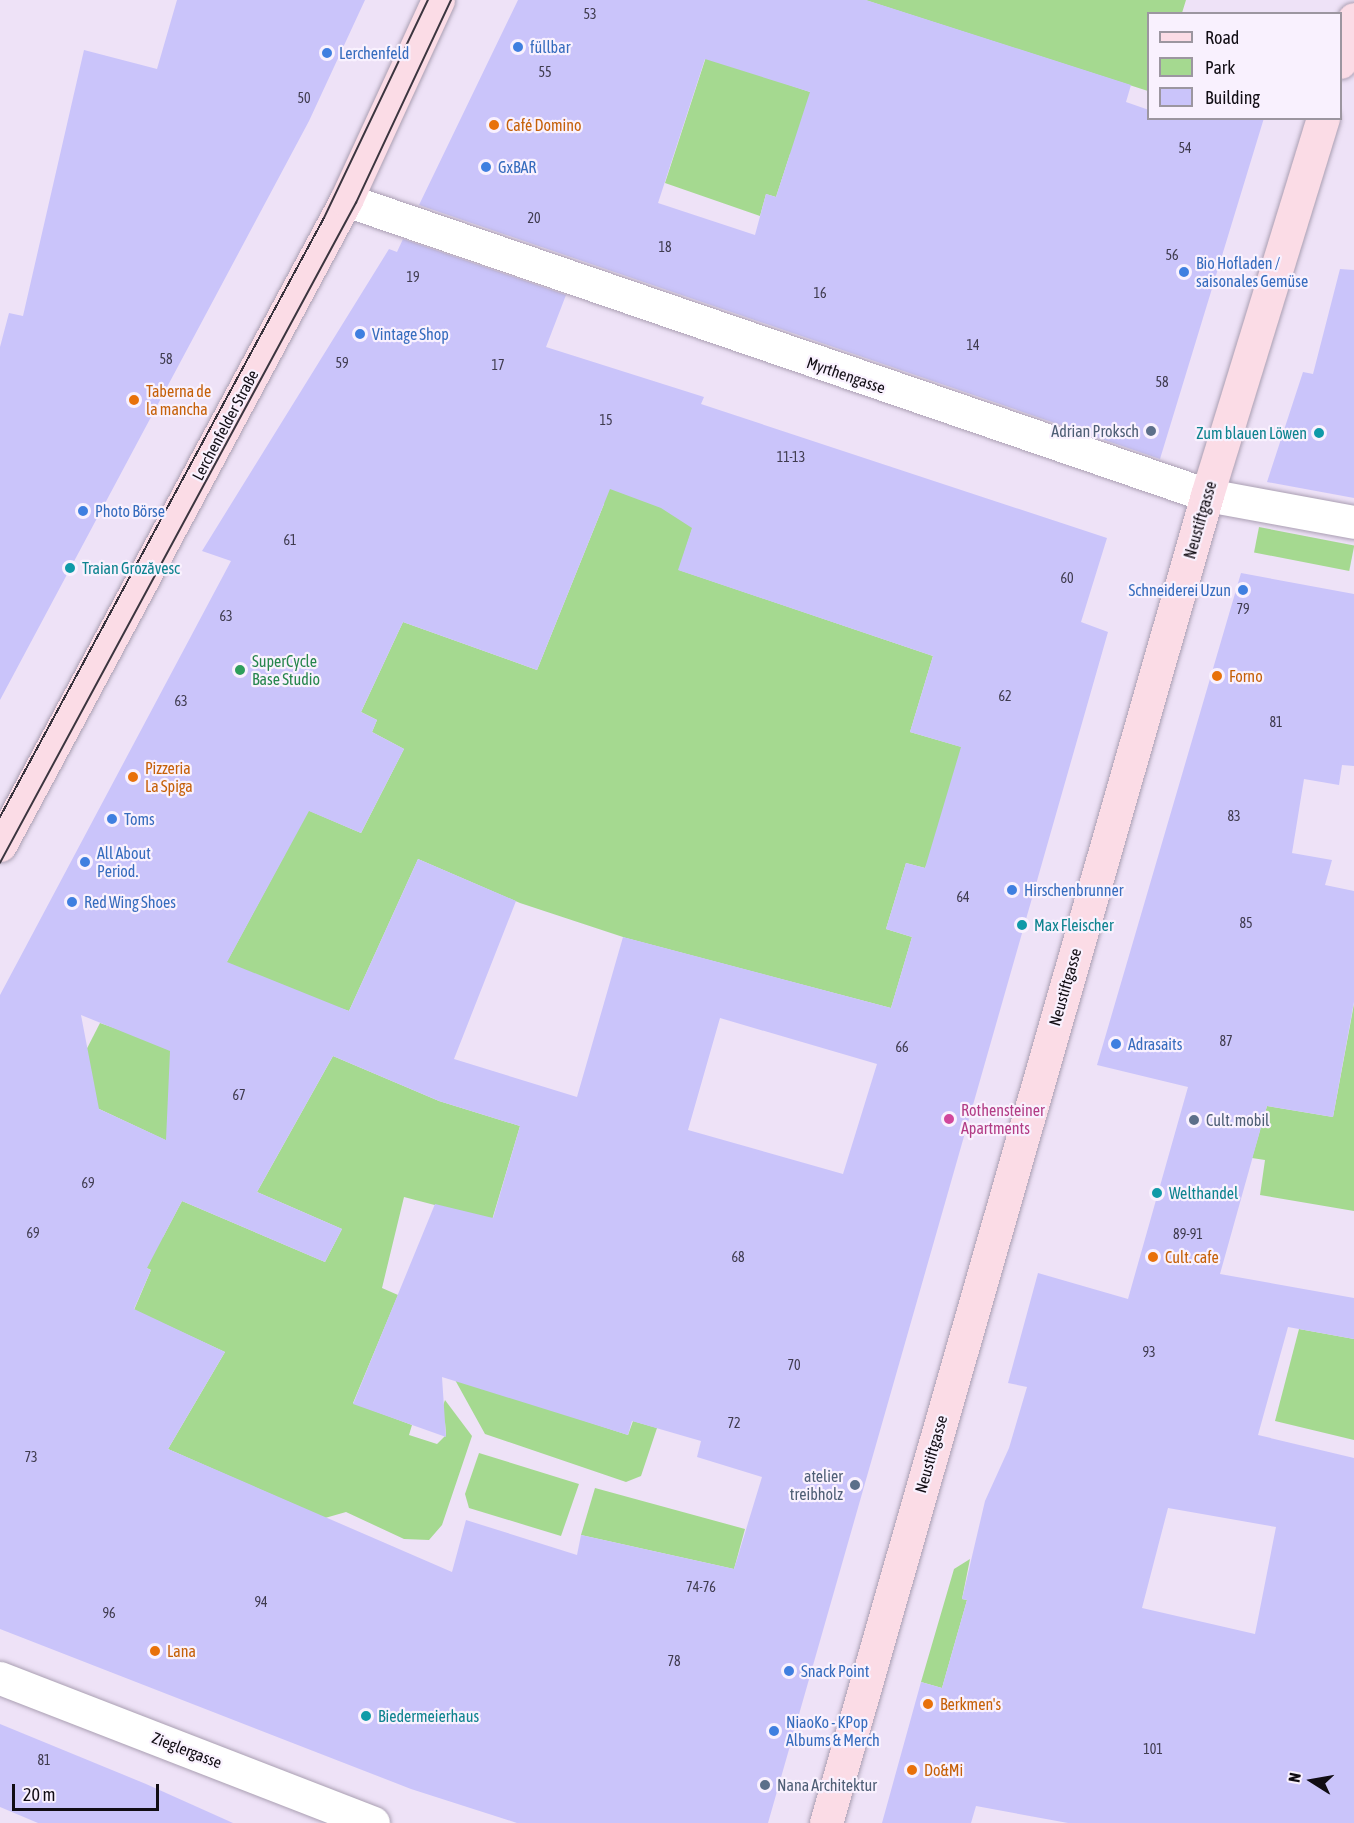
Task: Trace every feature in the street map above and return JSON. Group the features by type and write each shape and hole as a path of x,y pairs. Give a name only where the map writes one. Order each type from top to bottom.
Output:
{"main road":[{"name":"Lerchenfelder Straße","path":"0,845 346,200 438,0"},
{"path":"1342,59 1354,19"},
{"name":"Neustiftgasse","path":"826,1823 1206,495 1322,120"}],"street":[{"name":"Myrthengasse","path":"346,200 671,315 1206,495 1354,522"},
{"name":"Zieglergasse","path":"0,1678 371,1823"}],"green space":[{"path":"865,0 1186,0 1182,12 1147,12 1147,91"},
{"path":"706,57 813,93 827,168 790,154 776,197 766,194 760,216 665,183"},
{"path":"603,485 695,520 679,570 933,656 910,732 979,752 925,868 906,863 886,929 912,937 891,1008 626,938 520,903 418,859 349,1011 223,969 285,854 226,775 361,833 404,749 372,732 377,720 361,712 403,622 537,670 604,504 597,501"},
{"path":"1259,527 1354,545 1349,571 1254,553"},
{"path":"1354,1004 1354,1211 1260,1195 1265,1160 1252,1158 1267,1106 1333,1117"},
{"path":"100,1023 218,1064 176,1145 80,1100 78,1066"},
{"path":"333,1056 439,1101 520,1126 492,1220 404,1197 382,1288 398,1295 353,1403 412,1425 409,1435 437,1444 446,1435 445,1422 438,1420 445,1400 472,1436 442,1525 429,1540 404,1539 346,1512 325,1518 168,1449 225,1352 134,1310 151,1270 0,1203 0,1167 163,1237 182,1201 325,1262 342,1229 257,1192"},
{"path":"1299,1329 1354,1339 1354,1440 1275,1421"},
{"path":"454,1378 628,1435 633,1421 657,1428 641,1476 626,1482 485,1434"},
{"path":"479,1453 579,1484 561,1536 469,1508 465,1494"},
{"path":"595,1488 745,1529 734,1569 581,1535"},
{"path":"970,1559 962,1599 967,1600 942,1688 921,1682 954,1569"}],"building":[{"path":"177,0 365,0 309,121 0,700 0,347 9,313 23,316 84,50 157,69"},
{"path":"518,0 866,0 1131,85 1126,102 1147,109 1147,120 1263,120 1160,459 419,205","holes":["705,59 810,92 776,197 766,194 755,235 658,203"]},
{"path":"403,239 566,295 546,347 704,397 701,404 1107,538 1081,622 1108,632 768,1823 517,1823 411,1789 0,1629 0,995 231,561 202,551 389,249 397,252","holes":["610,489 661,508 692,528 678,570 933,656 910,732 961,747 925,868 906,863 886,929 912,937 891,1008 623,937 577,1097 454,1059 516,901 418,859 349,1011 227,962 309,811 361,833 404,749 372,732 377,720 361,712 403,622 537,670","81,1015 170,1051 166,1140 99,1109","720,1018 877,1064 843,1174 688,1130","333,1056 439,1101 520,1126 493,1218 435,1204 353,1404 446,1437 442,1377 628,1435 632,1421 701,1441 697,1457 762,1477 734,1569 581,1535 577,1555 466,1520 452,1572 168,1449 225,1352 134,1309 151,1270 147,1268 182,1201 325,1262 342,1229 257,1192"]},
{"name":"Zum blauen Löwen","path":"1340,269 1354,270 1354,498 1267,482 1303,372 1313,374"},
{"path":"1241,573 1354,594 1354,766 1342,765 1339,785 1304,779 1292,853 1332,860 1325,885 1354,891 1354,1002 1333,1117 1267,1106 1220,1274 1354,1298 1354,1339 1288,1327 1258,1435 1354,1458 1354,1823 1068,1823 976,1806 971,1823 882,1823 921,1682 942,1688 967,1600 962,1599 985,1501 1009,1448 1027,1387 1008,1383 1038,1273 1128,1299 1188,1087 1097,1065","holes":["1168,1508 1276,1527 1255,1634 1142,1608"]},
{"path":"0,1724 146,1784 233,1823 38,1823 0,1807"}],"tram line":[{"path":"0,817 324,218 428,0"},
{"path":"0,863 356,203 451,0"}],"place":[{"name":"füllbar","path":"518,47"},
{"name":"Lerchenfeld","path":"327,53"},
{"name":"Café Domino","path":"494,125"},
{"name":"GxBAR","path":"486,167"},
{"name":"Bio Hofladen / saisonales Gemüse","path":"1184,272"},
{"name":"Vintage Shop","path":"360,334"},
{"name":"Taberna de la mancha","path":"134,400"},
{"name":"Adrian Proksch","path":"1151,431"},
{"name":"Zum blauen Löwen","path":"1319,433"},
{"name":"Photo Börse","path":"83,511"},
{"name":"Traian Grozăvesc","path":"70,568"},
{"name":"Schneiderei Uzun","path":"1243,590"},
{"name":"SuperCycle Base Studio","path":"240,670"},
{"name":"Forno","path":"1217,676"},
{"name":"Pizzeria La Spiga","path":"133,777"},
{"name":"Toms","path":"112,819"},
{"name":"All About Period.","path":"85,862"},
{"name":"Hirschenbrunner","path":"1012,890"},
{"name":"Red Wing Shoes","path":"72,902"},
{"name":"Max Fleischer","path":"1022,925"},
{"name":"Adrasaits","path":"1116,1044"},
{"name":"Rothensteiner Apartments","path":"949,1119"},
{"name":"Cult. mobil","path":"1194,1120"},
{"name":"Welthandel","path":"1157,1193"},
{"name":"Cult. cafe","path":"1153,1257"},
{"name":"atelier treibholz","path":"855,1485"},
{"name":"Lana","path":"155,1651"},
{"name":"Snack Point","path":"789,1671"},
{"name":"Berkmen's","path":"928,1704"},
{"name":"Biedermeierhaus","path":"366,1716"},
{"name":"NiaoKo - KPop Albums & Merch","path":"774,1731"},
{"name":"Do&Mi","path":"912,1770"},
{"name":"Nana Architektur","path":"765,1785"}]}
